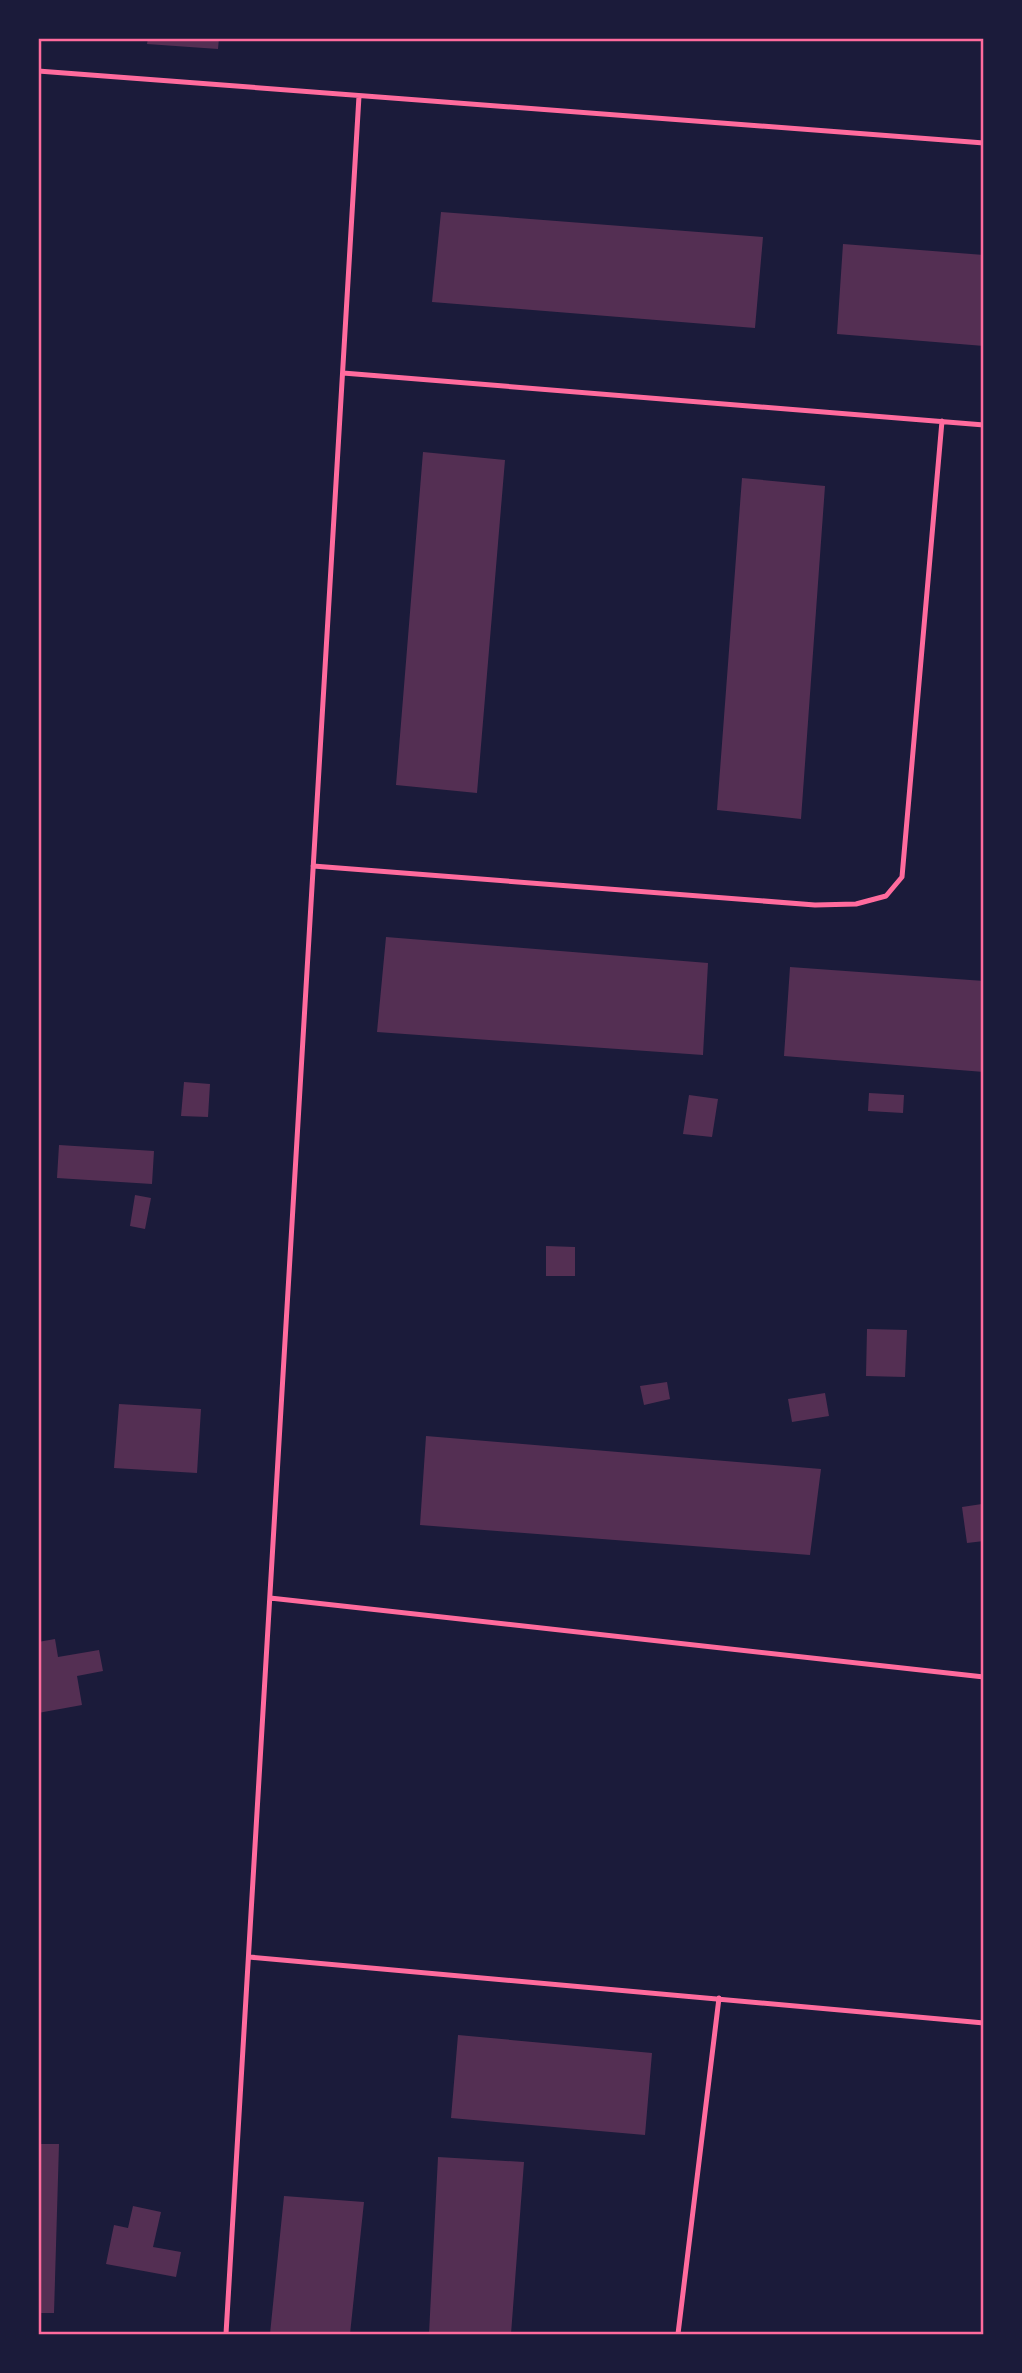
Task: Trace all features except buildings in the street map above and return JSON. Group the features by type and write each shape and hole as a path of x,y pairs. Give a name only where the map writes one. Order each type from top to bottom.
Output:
{"lane":[{"path":"38,71 984,143"},
{"path":"226,2334 359,96"},
{"path":"342,373 984,425"},
{"path":"313,866 816,905 856,904 886,896 902,877 942,421"},
{"path":"270,1598 984,1677"},
{"path":"248,1957 719,1997 984,2023"},
{"path":"678,2334 719,1997"}]}
